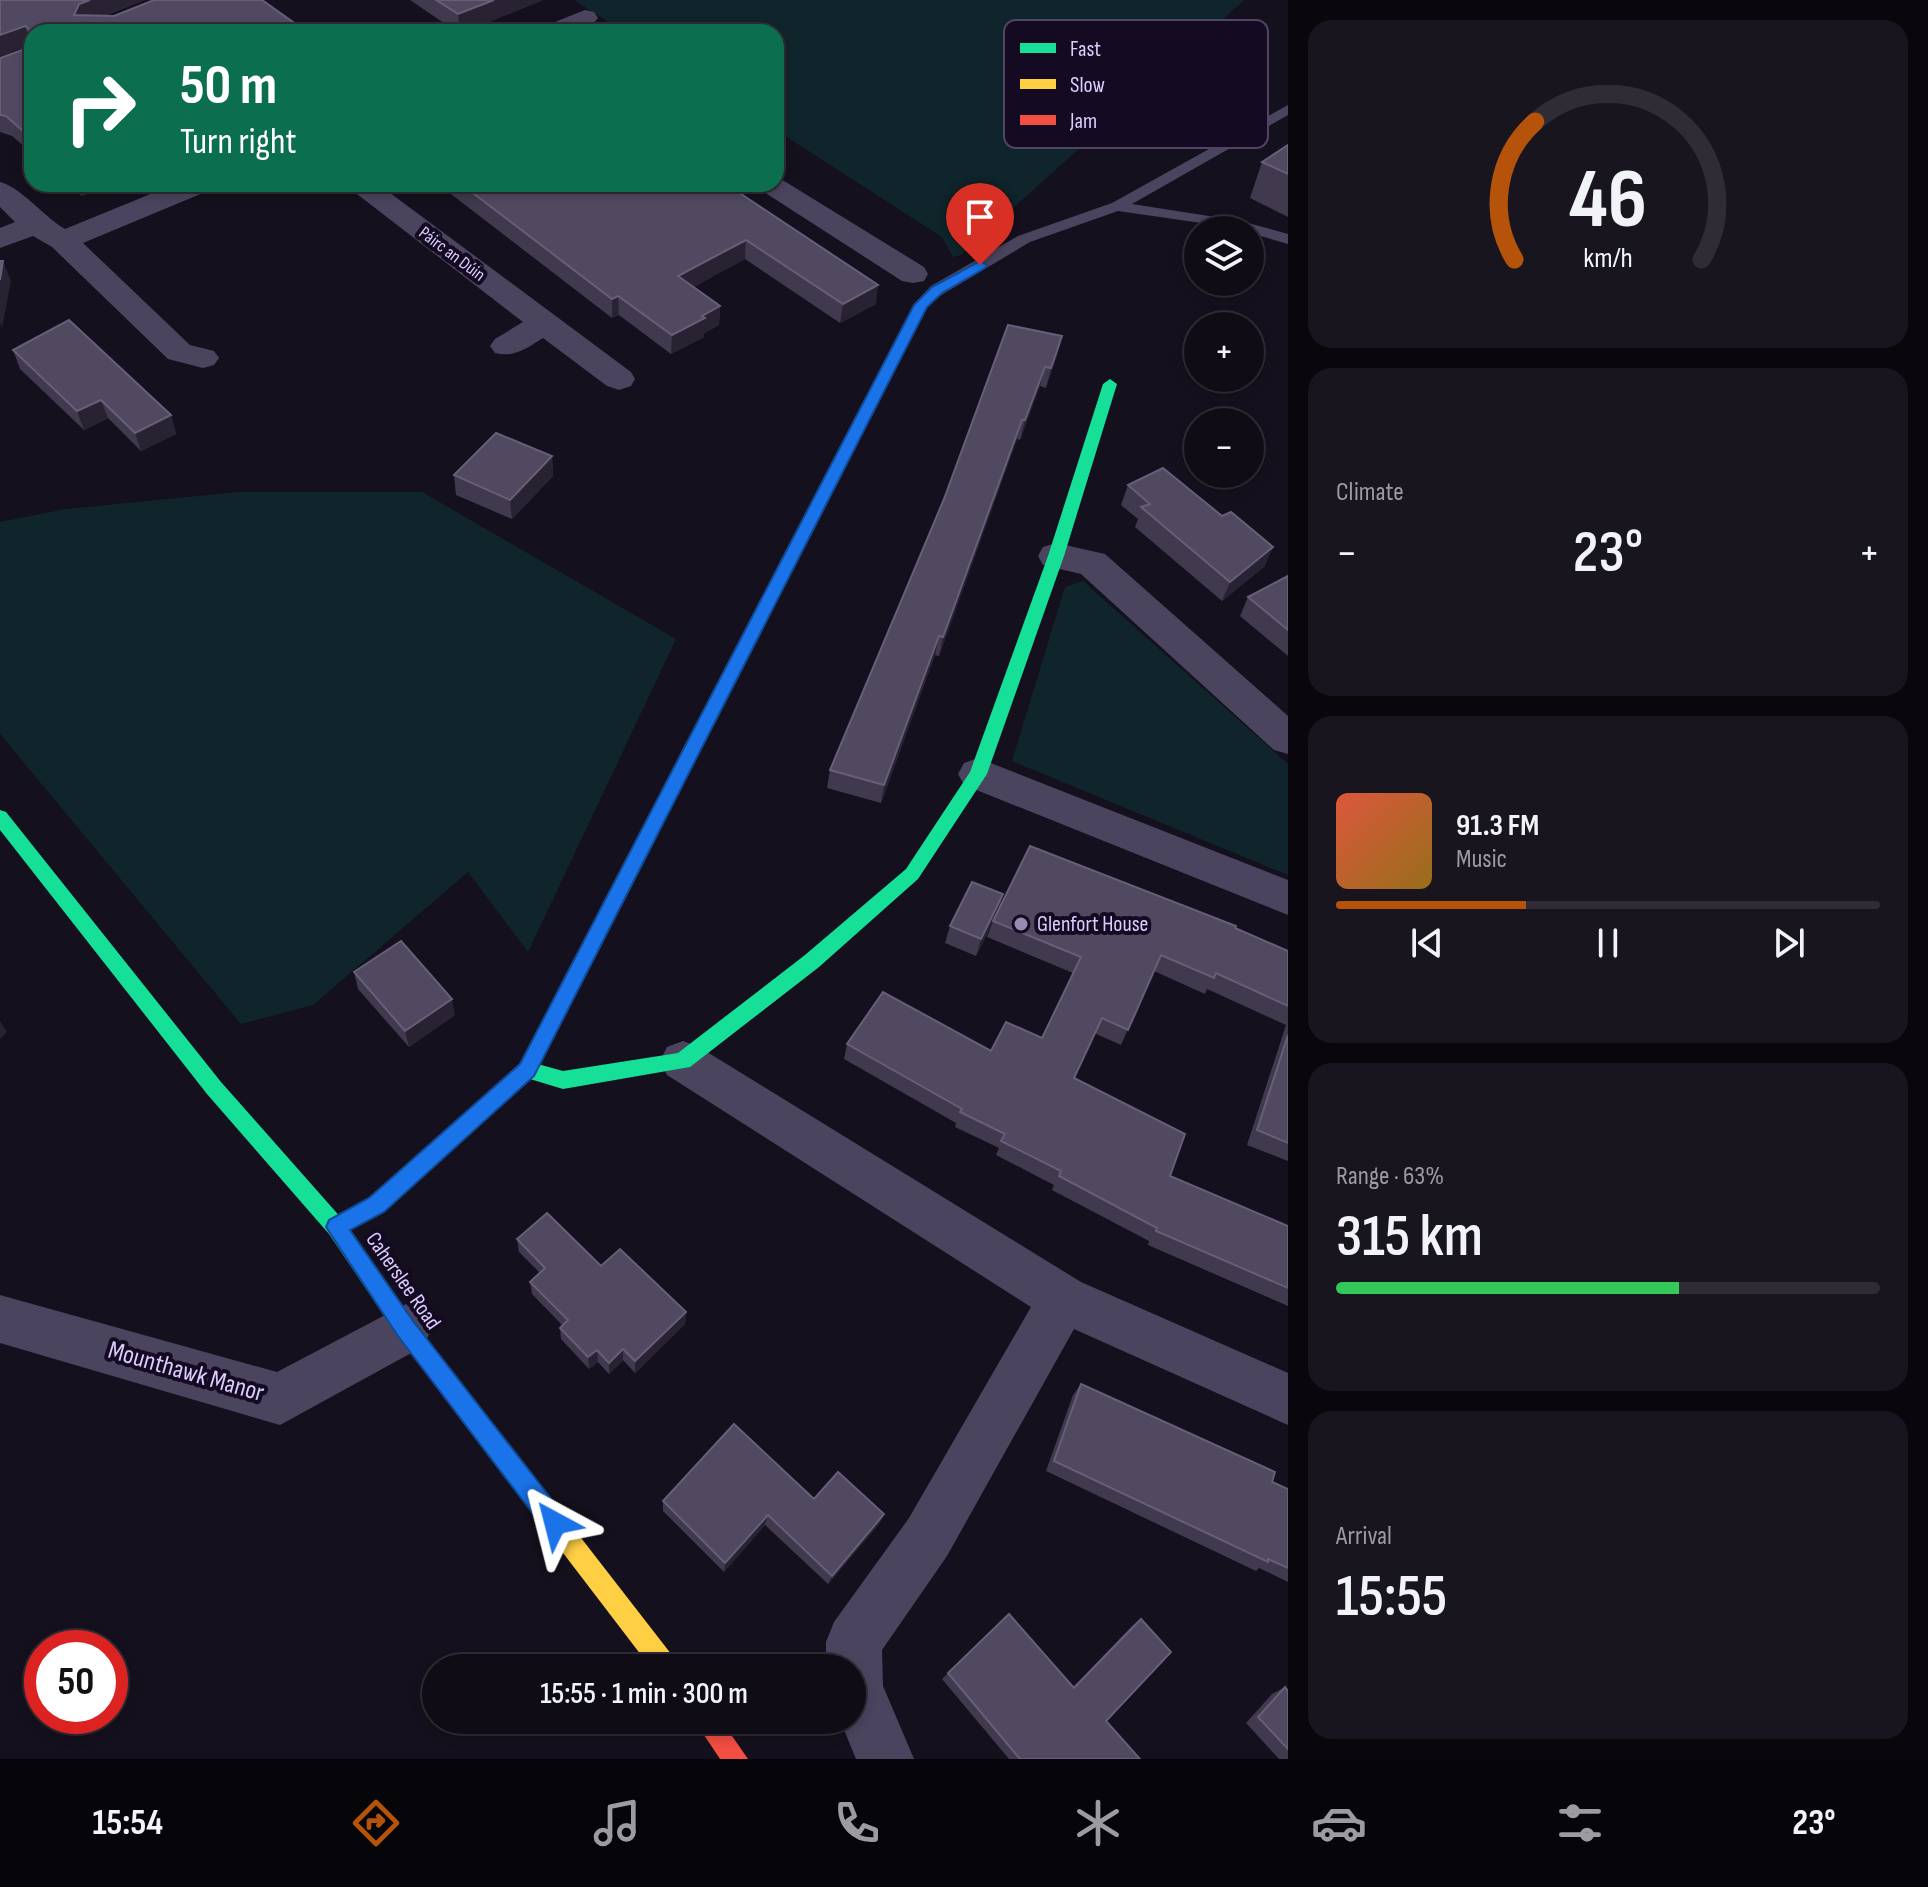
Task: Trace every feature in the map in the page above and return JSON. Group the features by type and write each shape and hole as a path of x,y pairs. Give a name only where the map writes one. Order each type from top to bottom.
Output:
{"street":[{"path":"572,24 585,18"},
{"path":"0,191 35,224 63,241 179,352 203,358"},
{"path":"63,241 181,192"},
{"name":"Páirc an Dúin","path":"370,192 619,379"},
{"path":"784,192 913,274"},
{"path":"0,239 35,224"},
{"path":"887,258 919,240"},
{"path":"336,1227 376,1205 527,1070 921,305"},
{"path":"506,346 544,323"},
{"path":"527,1070 563,1080 683,1061 812,961 912,874 978,774 1056,556 1110,384"},
{"path":"1056,556 1092,563 1288,739"},
{"path":"978,774 1288,898"},
{"name":"Caherslee Road","path":"0,817 214,1088 336,1227 406,1329 655,1654"},
{"path":"683,1061 1063,1299 1288,1399"},
{"path":"885,1759 855,1686 854,1642 928,1537 1063,1299"},
{"name":"Mounthawk Manor","path":"0,1319 280,1399 406,1329"},
{"path":"717,1734 736,1759"}],"lane":[{"path":"1268,120 1288,109"},
{"path":"921,305 937,290 1024,239 1117,206 1219,148"},
{"path":"1117,206 1241,226 1288,239"}],"shaded area":[{"path":"574,0 1244,0 1222,20 1004,20 1004,148 1080,148 961,255 953,257 942,237 784,135 784,24 612,24"},
{"path":"238,492 422,492 676,639 528,952 468,872 313,1005 241,1024 0,734 0,522 66,509"},
{"path":"1083,581 1288,764 1288,875 1012,761 1065,587"}],"building":[{"path":"0,0 90,0 79,4 74,15 114,16 154,0 262,0 296,24 24,24 0,35"},
{"path":"436,0 494,0 458,14"},
{"path":"24,49 24,132 6,116 0,115 0,58"},
{"path":"1288,145 1288,174 1262,162"},
{"path":"472,192 738,192 878,285 843,304 746,240 678,276 720,306 702,316 705,318 672,335 618,296 612,299"},
{"path":"69,320 171,415 135,433 101,400 77,411 13,350"},
{"path":"1008,325 1062,336 1051,368 1045,367 1025,420 1022,420 943,637 939,636 884,785 830,770 944,499"},
{"path":"496,433 552,456 510,500 454,475"},
{"path":"1163,468 1222,516 1231,512 1273,547 1230,582 1141,507 1150,504 1128,485"},
{"path":"1288,576 1288,630 1248,597"},
{"path":"1030,846 1236,926 1288,951 1288,1006 1216,973 1214,978 1161,955 1128,1030 1102,1018 1074,1078 1185,1134 1170,1176 1288,1226 1288,1288 1156,1231 1157,1228 1059,1176 1061,1171 1001,1141 1005,1134 960,1112 962,1109 847,1044 883,992 991,1051 1006,1022 1042,1038 1081,957 993,921"},
{"path":"972,882 1003,894 981,939 950,926"},
{"path":"401,941 452,999 405,1031 354,972"},
{"path":"1288,1035 1288,1143 1257,1130"},
{"path":"547,1213 601,1266 620,1249 686,1312 635,1361 623,1349 609,1363 597,1350 588,1357 560,1328 568,1320 530,1282 545,1268 517,1239"},
{"path":"1081,1384 1275,1472 1272,1482 1288,1489 1288,1568 1268,1559 1268,1562 1054,1461"},
{"path":"734,1424 814,1499 838,1472 884,1514 832,1576 768,1515 725,1563 663,1501"},
{"path":"1009,1614 1074,1688 1141,1619 1171,1652 1106,1721 1140,1759 1020,1759 948,1673"},
{"path":"1285,1687 1288,1691 1288,1749 1258,1717"}],"traffic: fast":[{"path":"573,981 921,305"},
{"path":"527,1070 563,1080 683,1061 812,961 912,874 978,774 1056,556 1110,384"},
{"path":"0,817 214,1088 336,1227 406,1329 487,1435"}],"traffic: slow":[{"path":"487,1435 655,1654"}],"traffic: jam":[{"path":"336,1227 376,1205 527,1070 573,981"},
{"path":"717,1734 736,1759"}],"place":[{"name":"Glenfort House","path":"1021,924"}],"route":[{"path":"555,1523 406,1329 336,1227 376,1205 527,1070 921,305 937,290 980,265"}]}
